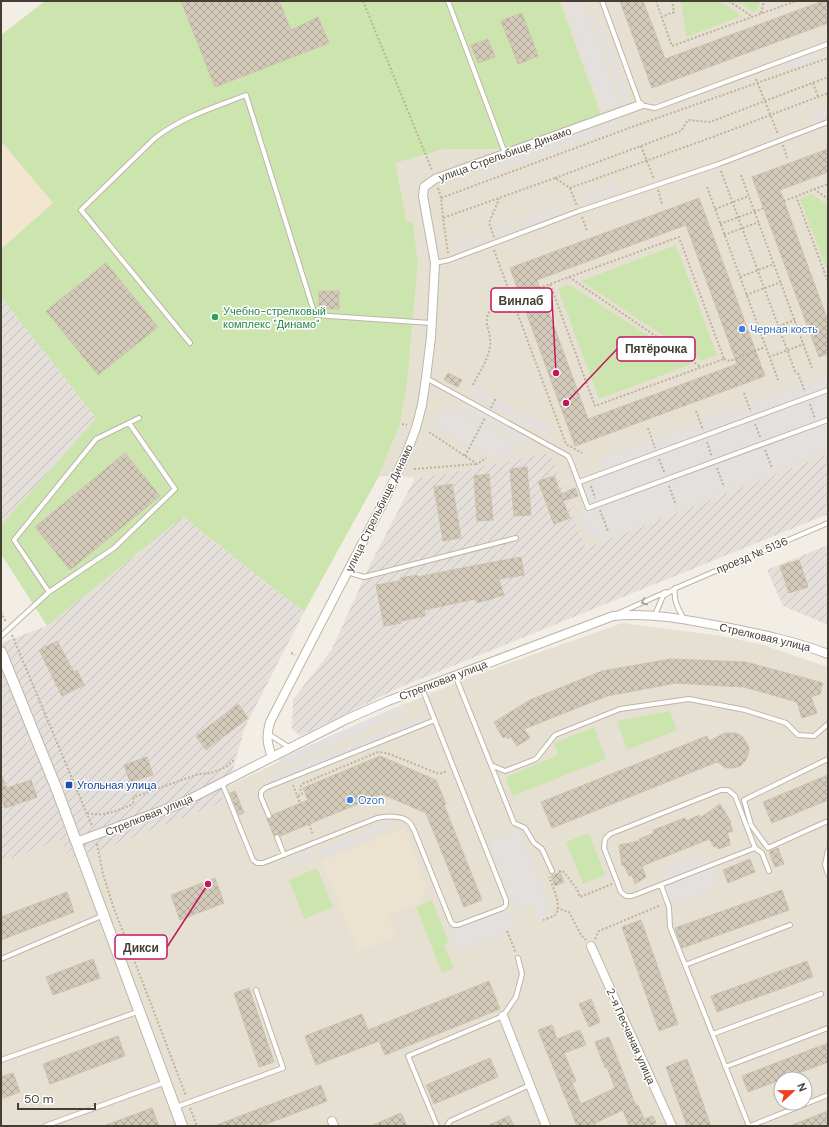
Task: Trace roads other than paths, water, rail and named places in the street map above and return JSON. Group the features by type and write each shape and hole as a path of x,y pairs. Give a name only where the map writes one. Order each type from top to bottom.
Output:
{"street":[{"name":"улица Стрельбище Динамо","path":"272,757 267,744 267,733 270,722 408,452 418,420 426,378 432,323 435,263 423,196 424,187 435,179 640,105"},
{"name":"Стрелковая улица","path":"76,842 180,804 347,719 455,675 613,616 629,614 655,615 684,620 773,637 828,654"},
{"path":"1,652 57,790 182,1126"},
{"name":"2-я Песчаная улица","path":"591,946 672,1126"},
{"path":"503,1016 546,1126"}],"lane":[{"path":"448,1 506,154"},
{"path":"602,1 640,105 655,108 828,44"},
{"path":"190,343 81,210 155,138 168,128 182,120 246,95 315,315 432,323"},
{"path":"435,263 449,260 579,210 719,164 828,122"},
{"path":"426,378 568,456 588,508 828,420"},
{"path":"579,482 828,390"},
{"path":"50,592 14,540 96,440 139,418"},
{"path":"1,636 50,592 114,548 175,489 129,423"},
{"name":"проезд № 5136","path":"613,616 828,523"},
{"path":"348,572 364,577 516,538"},
{"path":"676,588 674,594 677,609 684,620"},
{"name":"проезд № 5136","path":"655,615 663,596 676,588"},
{"path":"455,675 514,823 525,828 534,843 542,849 552,871"},
{"path":"222,782 253,860 257,863 263,863 377,818 387,816 403,818 409,822 414,830 451,922 454,925 458,925 503,908 506,905 506,900 422,688"},
{"path":"491,765 505,771 536,759 555,734 620,709 689,699 745,710 786,723 798,735 814,736 828,724"},
{"path":"269,816 261,797 261,792 265,788 435,720"},
{"path":"267,733 290,748"},
{"path":"769,871 762,853 755,848 744,800 828,759"},
{"path":"755,848 632,896 626,896 621,892 604,848 605,839 610,834 721,790 728,790 734,796 749,826 768,848 828,821"},
{"path":"277,837 284,855"},
{"path":"828,850 825,865 828,874"},
{"path":"661,885 669,907 670,927 749,1126 828,1095"},
{"path":"1,960 104,915"},
{"path":"685,966 790,925"},
{"path":"437,1126 408,1056 503,1016 516,997 522,974 518,958"},
{"path":"176,1107 283,1068 256,990"},
{"path":"712,1034 821,994"},
{"path":"1,1060 140,1011"},
{"path":"725,1067 828,1028"},
{"path":"45,1126 166,1082"},
{"path":"447,1126 450,1121 530,1085"}],"place":[{"name":"Учебно-стрелковый комплекс \"Динамо\"","path":"215,317"},
{"name":"Черная кость","path":"742,329"},
{"name":"Винлаб","path":"556,373"},
{"name":"Пятёрочка","path":"566,403"},
{"name":"Угольная улица","path":"69,785"},
{"name":"Ozon","path":"350,800"},
{"name":"Дикси","path":"208,884"}]}
